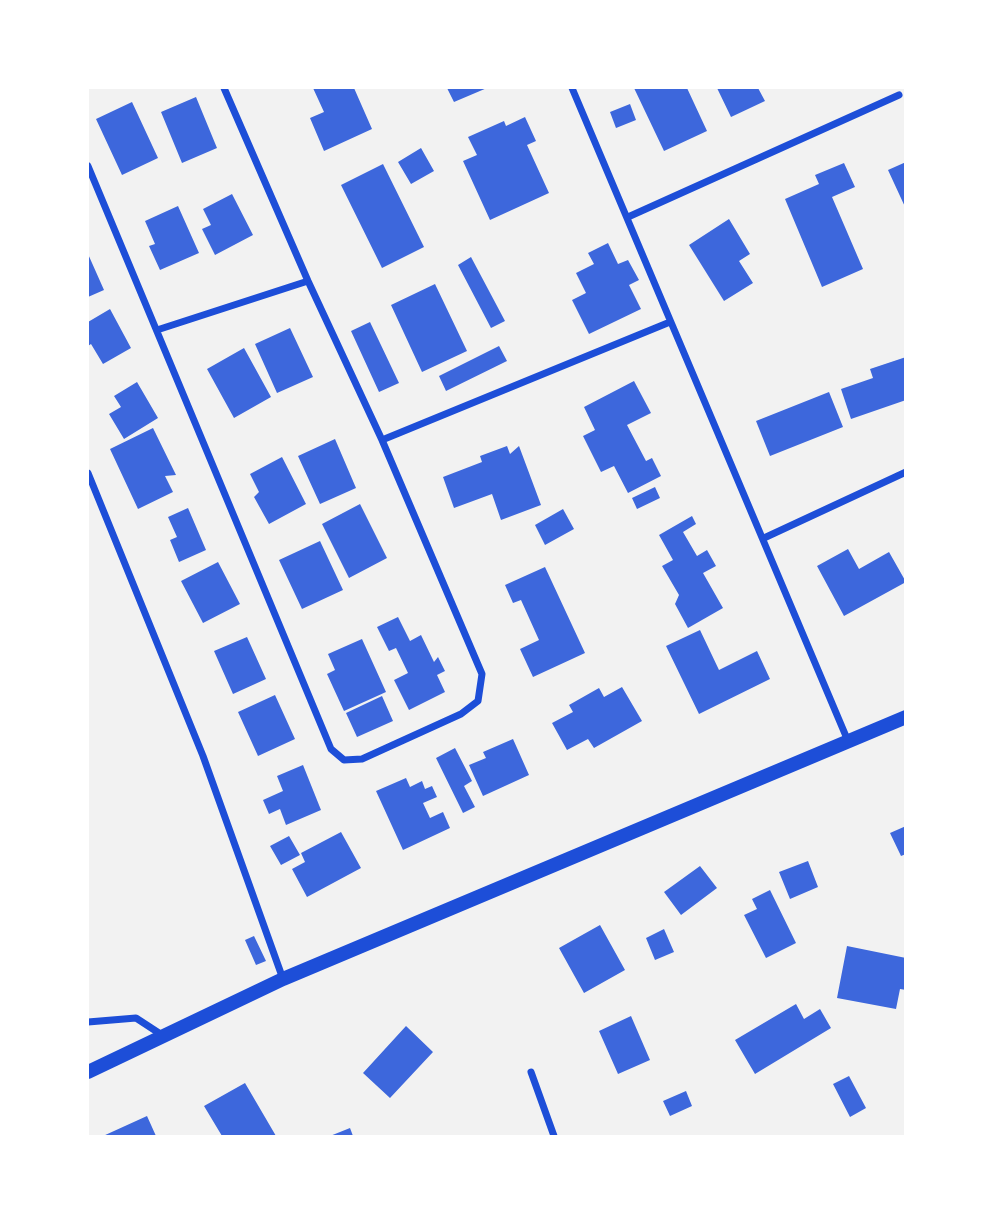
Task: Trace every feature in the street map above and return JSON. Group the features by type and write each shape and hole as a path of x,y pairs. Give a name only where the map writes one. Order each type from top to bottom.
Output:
{"main road":[{"path":"88,1072 282,979 905,717"}],"street":[{"path":"88,166 331,749 344,760 362,759 461,714 478,701 482,674 383,440 308,281 224,88"},
{"path":"572,88 849,741"},
{"path":"628,217 899,95"},
{"path":"158,330 308,281"},
{"path":"383,440 670,322"},
{"path":"88,472 203,757 282,979"},
{"path":"764,538 905,472"},
{"path":"88,1022 136,1018 163,1036"},
{"path":"531,1072 554,1136"}],"building":[{"path":"313,88 354,88 372,129 324,151 310,118 324,112"},
{"path":"447,88 487,88 454,102"},
{"path":"634,88 687,88 707,131 664,151"},
{"path":"717,88 758,88 765,101 731,117"},
{"path":"196,97 217,148 182,163 161,112"},
{"path":"132,102 158,158 122,175 96,119"},
{"path":"630,104 636,120 616,128 610,112"},
{"path":"525,117 536,141 527,145 549,193 490,220 463,161 477,155 468,137 504,121 506,126"},
{"path":"421,148 434,171 411,184 398,162"},
{"path":"906,162 906,209 888,170"},
{"path":"844,163 855,187 832,197 863,269 822,287 785,199 819,184 815,175"},
{"path":"383,164 424,247 382,268 341,185"},
{"path":"232,194 253,235 215,255 202,229 211,225 203,209"},
{"path":"178,206 199,253 160,270 149,246 155,244 145,221"},
{"path":"729,219 750,254 739,261 753,283 724,301 689,245"},
{"path":"608,243 618,264 628,260 639,280 629,285 641,309 589,334 572,300 586,293 576,273 594,264 588,253"},
{"path":"88,254 104,290 88,297"},
{"path":"471,257 505,321 491,328 458,265"},
{"path":"435,284 467,351 422,372 391,305"},
{"path":"110,309 131,348 103,364 91,344 88,346 88,322"},
{"path":"370,322 399,383 379,392 351,331"},
{"path":"290,328 313,377 277,393 255,344"},
{"path":"499,346 507,361 446,391 439,376"},
{"path":"244,348 271,397 234,418 207,369"},
{"path":"906,357 906,400 851,419 841,389 873,378 870,369"},
{"path":"634,381 651,413 627,425 646,461 652,458 661,476 628,493 614,466 601,472 583,436 595,430 584,407"},
{"path":"137,382 158,418 124,439 109,414 121,407 114,396"},
{"path":"829,392 843,427 770,456 756,421"},
{"path":"153,428 176,475 165,476 173,492 138,509 110,449"},
{"path":"335,439 356,488 320,504 298,456"},
{"path":"507,446 510,454 519,446 541,505 501,520 492,494 454,508 443,477 482,462 480,456"},
{"path":"282,457 306,504 269,524 254,497 259,492 250,474"},
{"path":"655,487 660,498 637,509 632,498"},
{"path":"360,504 387,558 349,578 322,524"},
{"path":"188,508 206,550 179,562 170,540 177,537 168,517"},
{"path":"563,509 574,529 545,545 535,525"},
{"path":"692,516 696,524 683,532 697,556 707,550 716,566 703,573 723,608 688,628 675,604 679,595 662,566 673,560 659,535"},
{"path":"320,541 343,590 302,609 279,560"},
{"path":"848,549 859,569 889,552 906,582 844,616 817,566"},
{"path":"218,562 240,604 203,623 181,581"},
{"path":"545,567 585,653 533,677 520,649 539,640 521,600 513,603 505,585"},
{"path":"398,617 410,641 421,635 434,662 438,657 445,671 437,675 445,692 409,710 394,680 408,673 396,648 389,651 377,627"},
{"path":"700,630 719,670 757,651 770,679 699,714 666,646"},
{"path":"247,637 266,679 233,694 214,651"},
{"path":"362,639 386,692 344,711 327,674 335,670 328,654"},
{"path":"622,687 642,721 594,748 588,739 567,750 552,723 573,712 569,705 599,688 604,697"},
{"path":"275,695 295,739 258,756 238,712"},
{"path":"382,696 393,721 357,737 346,713"},
{"path":"513,739 529,775 483,796 469,765 486,758 483,752"},
{"path":"455,748 472,781 464,786 475,807 463,813 436,758"},
{"path":"303,765 321,810 286,825 280,809 269,814 263,800 283,791 277,776"},
{"path":"406,778 410,787 422,781 425,789 432,786 437,797 423,803 430,818 443,812 450,828 403,850 376,791"},
{"path":"906,826 906,854 901,856 890,833"},
{"path":"341,832 361,868 307,897 292,869 305,862 301,853"},
{"path":"289,836 300,855 281,865 270,846"},
{"path":"808,861 818,887 790,899 779,872"},
{"path":"700,866 717,888 681,915 664,892"},
{"path":"770,890 796,943 766,958 744,915 757,909 752,899"},
{"path":"600,925 625,970 584,993 559,948"},
{"path":"664,929 674,952 655,960 646,938"},
{"path":"254,936 266,961 256,965 245,940"},
{"path":"847,946 906,958 906,990 900,989 896,1009 837,998"},
{"path":"796,1004 804,1019 820,1009 831,1028 755,1074 735,1040"},
{"path":"631,1016 650,1060 618,1074 599,1031"},
{"path":"406,1026 433,1052 390,1098 363,1073"},
{"path":"849,1076 866,1108 850,1117 833,1084"},
{"path":"245,1083 276,1136 222,1136 204,1106"},
{"path":"686,1091 692,1106 670,1116 663,1101"},
{"path":"147,1116 156,1136 103,1136"},
{"path":"350,1128 353,1136 330,1136"}]}
